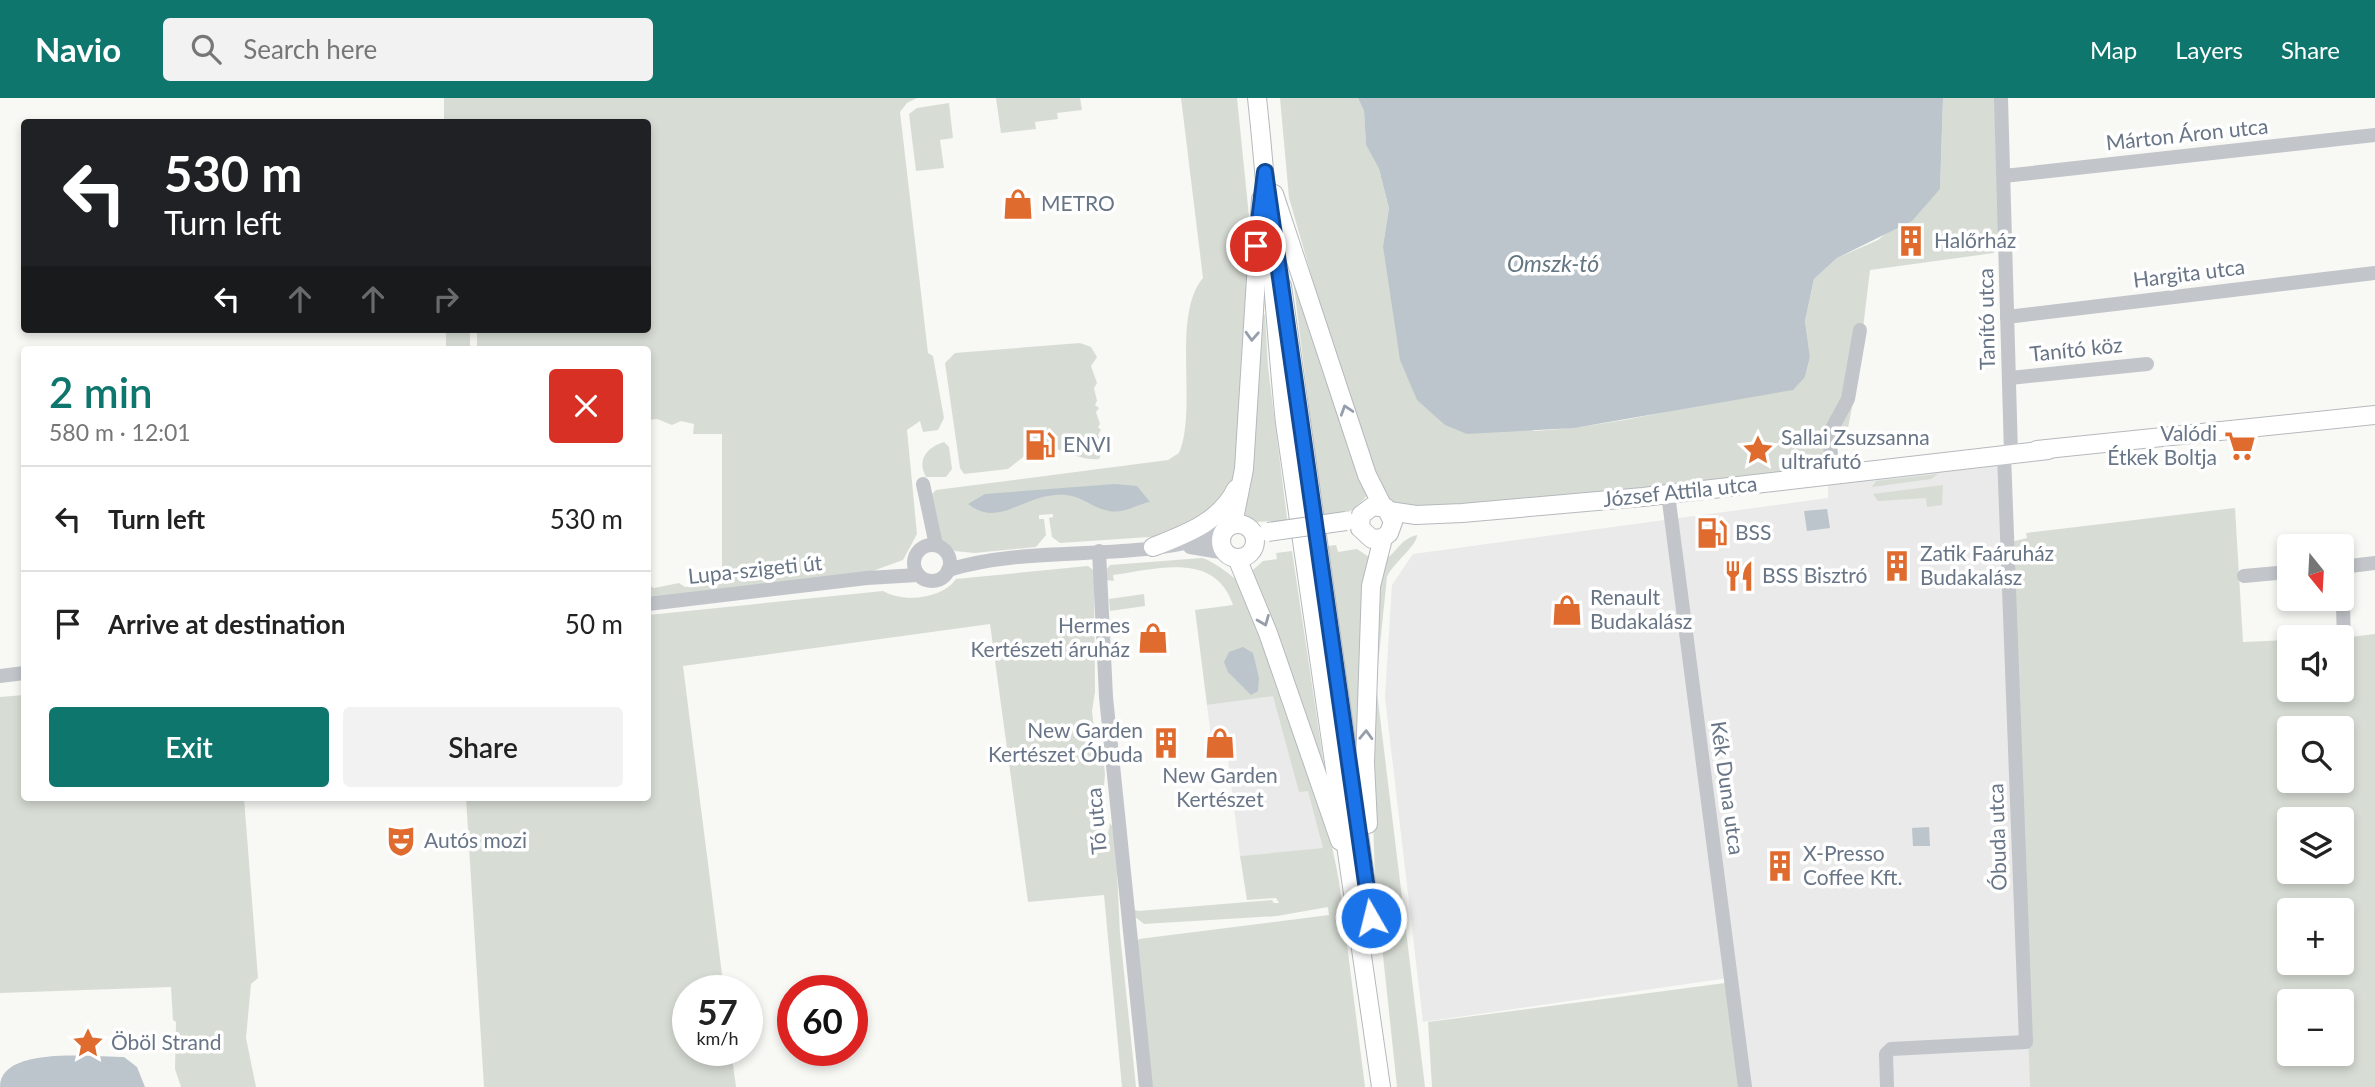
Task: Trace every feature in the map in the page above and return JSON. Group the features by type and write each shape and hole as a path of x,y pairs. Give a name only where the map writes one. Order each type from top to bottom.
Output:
{"main road":[{"path":"1257,98 1270,223 1288,321 1359,875 1381,1087"},
{"path":"1265,172 1257,225 1244,469 1228,529 1221,543 1231,556 1268,633 1359,875 1392,1087"},
{"path":"1265,172 1291,238 1367,475 1393,522 1386,535 1371,586 1365,763 1369,850 1359,875"},
{"name":"József Attila utca","path":"1386,509 1416,516 1668,494 2375,415"},
{"path":"1153,547 1204,524 1228,504 1244,469"},
{"path":"1231,556 1248,555 1261,538 1354,525 1373,506 1386,509"},
{"name":"József Attila utca","path":"1386,535 1408,524 1462,513"},
{"path":"1228,529 1244,525 1261,538"},
{"path":"1354,525 1372,538 1386,535"}],"street":[{"name":"Tanító utca","path":"2001,98 2012,454"},
{"name":"Márton Áron utca","path":"2004,176 2375,135"},
{"name":"Hargita utca","path":"2007,317 2375,273"},
{"path":"1833,475 1829,434 1847,398 1860,330"},
{"name":"Tanító köz","path":"2010,378 2147,364"},
{"name":"Óbuda utca","path":"1886,1087 1886,1054 1891,1049 2026,1042 2012,454"},
{"path":"923,484 925,500 941,548 950,561 948,570"},
{"name":"Kék Duna utca","path":"1668,494 1745,1087"},
{"path":"918,575 914,565 925,500"},
{"name":"Lupa-szigeti út","path":"1153,547 1228,529"},
{"name":"Lupa-szigeti út","path":"867,578 904,564 917,552 941,548 977,558 1153,547 1202,548 1231,556"},
{"name":"Tó utca","path":"1099,551 1106,697 1146,1087"},
{"name":"Lupa-szigeti út","path":"651,604 867,578 918,575 934,580 948,570 1020,557"},
{"path":"2354,566 2375,564"},
{"path":"2244,576 2277,573"},
{"path":"0,676 21,673"}],"shaded area":[{"path":"444,98 917,98 907,103 900,112 928,353 933,356 944,418 938,430 923,432 920,421 907,430 917,534 903,560 870,572 651,600 651,586 679,583 685,587 697,586 704,580 713,585 722,584 722,434 693,434 694,424 681,421 672,425 657,419 651,420 651,346 477,346 477,333 651,333 651,119 444,119"},
{"path":"996,98 1080,98 1082,110 1057,113 1058,119 1035,122 1036,129 1001,133"},
{"path":"1181,98 1237,98 1251,236 1238,474 1214,511 1164,536 1060,543 1052,537 1049,518 1053,517 1053,514 1039,515 1039,519 1044,519 1046,535 1036,547 974,553 955,551 941,540 931,495 936,490 1168,460 1179,453 1186,412 1188,315 1194,294 1203,278"},
{"path":"1280,98 1358,98 1364,111 1366,145 1379,169 1389,208 1383,246 1533,431 1637,418 1805,377 1810,357 1805,321 1814,279 1837,258 1878,240 1940,189 1943,98 1996,98 2000,243 1994,253 1870,270 1856,387 1848,428 1833,430 1837,469 1429,510 1404,509 1388,499 1360,444 1289,198"},
{"path":"949,103 953,138 940,140 944,168 916,171 909,114 917,108"},
{"path":"1292,271 1368,495 1353,510 1323,520"},
{"path":"1262,313 1265,315 1268,367 1288,526 1272,528 1271,521 1255,522 1242,512 1251,483"},
{"path":"446,333 470,333 470,346 446,346"},
{"path":"1080,343 1091,347 1097,357 1091,366 1097,383 1094,388 1097,401 1095,405 1099,408 1096,412 1101,430 1098,435 1102,441 1100,445 1103,447 1107,442 1099,459 1050,448 1046,442 1035,443 1032,450 1008,469 964,474 960,468 945,363 955,353"},
{"path":"944,442 949,447 952,469 946,477 926,477 922,465 925,455"},
{"path":"1999,465 2033,1087 1751,1087 1735,977 1423,1022 1385,697 1392,585 1413,554 1828,498 1828,485"},
{"path":"1938,474 1931,479 1872,487 1876,481"},
{"path":"1943,485 1942,505 1927,507 1926,498 1878,501 1873,494"},
{"path":"2235,508 2243,642 2277,641 2277,702 2354,702 2354,637 2375,634 2375,1087 2030,1087 2011,542 2027,538 2026,533"},
{"path":"1417,535 1387,577 1376,684 1425,1087 1397,1087 1375,880 1370,719 1381,562 1406,540"},
{"path":"1336,545 1338,552 1357,549 1372,559 1356,762 1319,547"},
{"path":"1292,551 1326,778 1246,576 1263,561 1277,559 1276,553"},
{"path":"1202,558 1225,571 1245,589 1322,806 1339,881 1365,1087 1151,1087 1134,946 1139,939 1329,915 1328,907 1277,916 1144,924 1134,916 1131,908 1138,911 1272,900 1279,903 1276,898 1247,900 1240,856 1323,848 1308,791 1299,792 1273,696 1207,705 1195,610 1233,605 1225,588 1213,577 1199,570 1183,568 1113,575 1114,581 1106,580 1106,570 1110,565"},
{"path":"1088,566 1093,570 1095,692 1092,711 1096,747 1103,753 1105,774 1099,847 1104,853 1110,823 1115,830 1120,934 1136,1087 1122,1087 1104,895 1028,902 990,624 683,666 722,975 672,975 672,1066 733,1066 736,1087 484,1087 466,801 651,801 651,615 883,591 912,598 932,595 950,586 956,579"},
{"path":"1144,594 1145,606 1110,611 1109,599"},
{"path":"21,695 21,801 244,801 258,978 251,984 246,1038 256,1087 181,1087 175,1069 176,1022 173,1020 171,987 0,993 0,697"},
{"path":"1279,695 1329,848 1240,856 1228,759 1216,760 1207,705"},
{"path":"1725,983 1742,1087 1432,1087 1428,1022"}],"water":[{"name":"Omszk-tó","path":"1358,98 1943,98 1940,189 1912,221 1837,258 1814,279 1805,321 1810,357 1805,377 1793,390 1574,428 1467,434 1445,425 1417,400 1400,360 1383,246 1389,208 1379,169 1366,145 1364,111"},
{"path":"1115,484 1137,486 1150,502 1115,512 1068,495 1048,496 1007,510 988,513 968,504 985,494"},
{"path":"1827,509 1830,528 1807,531 1804,511"},
{"path":"1243,647 1253,653 1259,678 1258,691 1251,695 1228,672 1224,662 1229,652"},
{"path":"1929,827 1930,846 1913,846 1912,828"},
{"path":"72,1055 124,1057 137,1067 145,1087 0,1087 4,1074 15,1065 32,1059"}],"place":[{"name":"METRO","path":"1018,204"},
{"name":"Halőrház","path":"1911,241"},
{"name":"ENVI","path":"1040,445"},
{"name":"Valódi Étkek Boltja","path":"2240,446"},
{"name":"Sallai Zsuzsanna ultrafutó","path":"1758,450"},
{"name":"BSS","path":"1712,533"},
{"name":"Zatik Faáruház Budakalász","path":"1897,566"},
{"name":"BSS Bisztró","path":"1739,576"},
{"name":"Renault Budakalász","path":"1567,610"},
{"name":"Hermes Kertészeti áruház","path":"1153,638"},
{"name":"New Garden Kertészet Óbuda","path":"1166,743"},
{"name":"New Garden Kertészet","path":"1220,743"},
{"name":"Autós mozi","path":"401,841"},
{"name":"X-Presso Coffee Kft.","path":"1780,866"},
{"name":"Öböl Strand","path":"88,1043"}],"route":[{"path":"1256,246 1265,172 1270,223 1288,321 1317,547 1371,918"}]}
